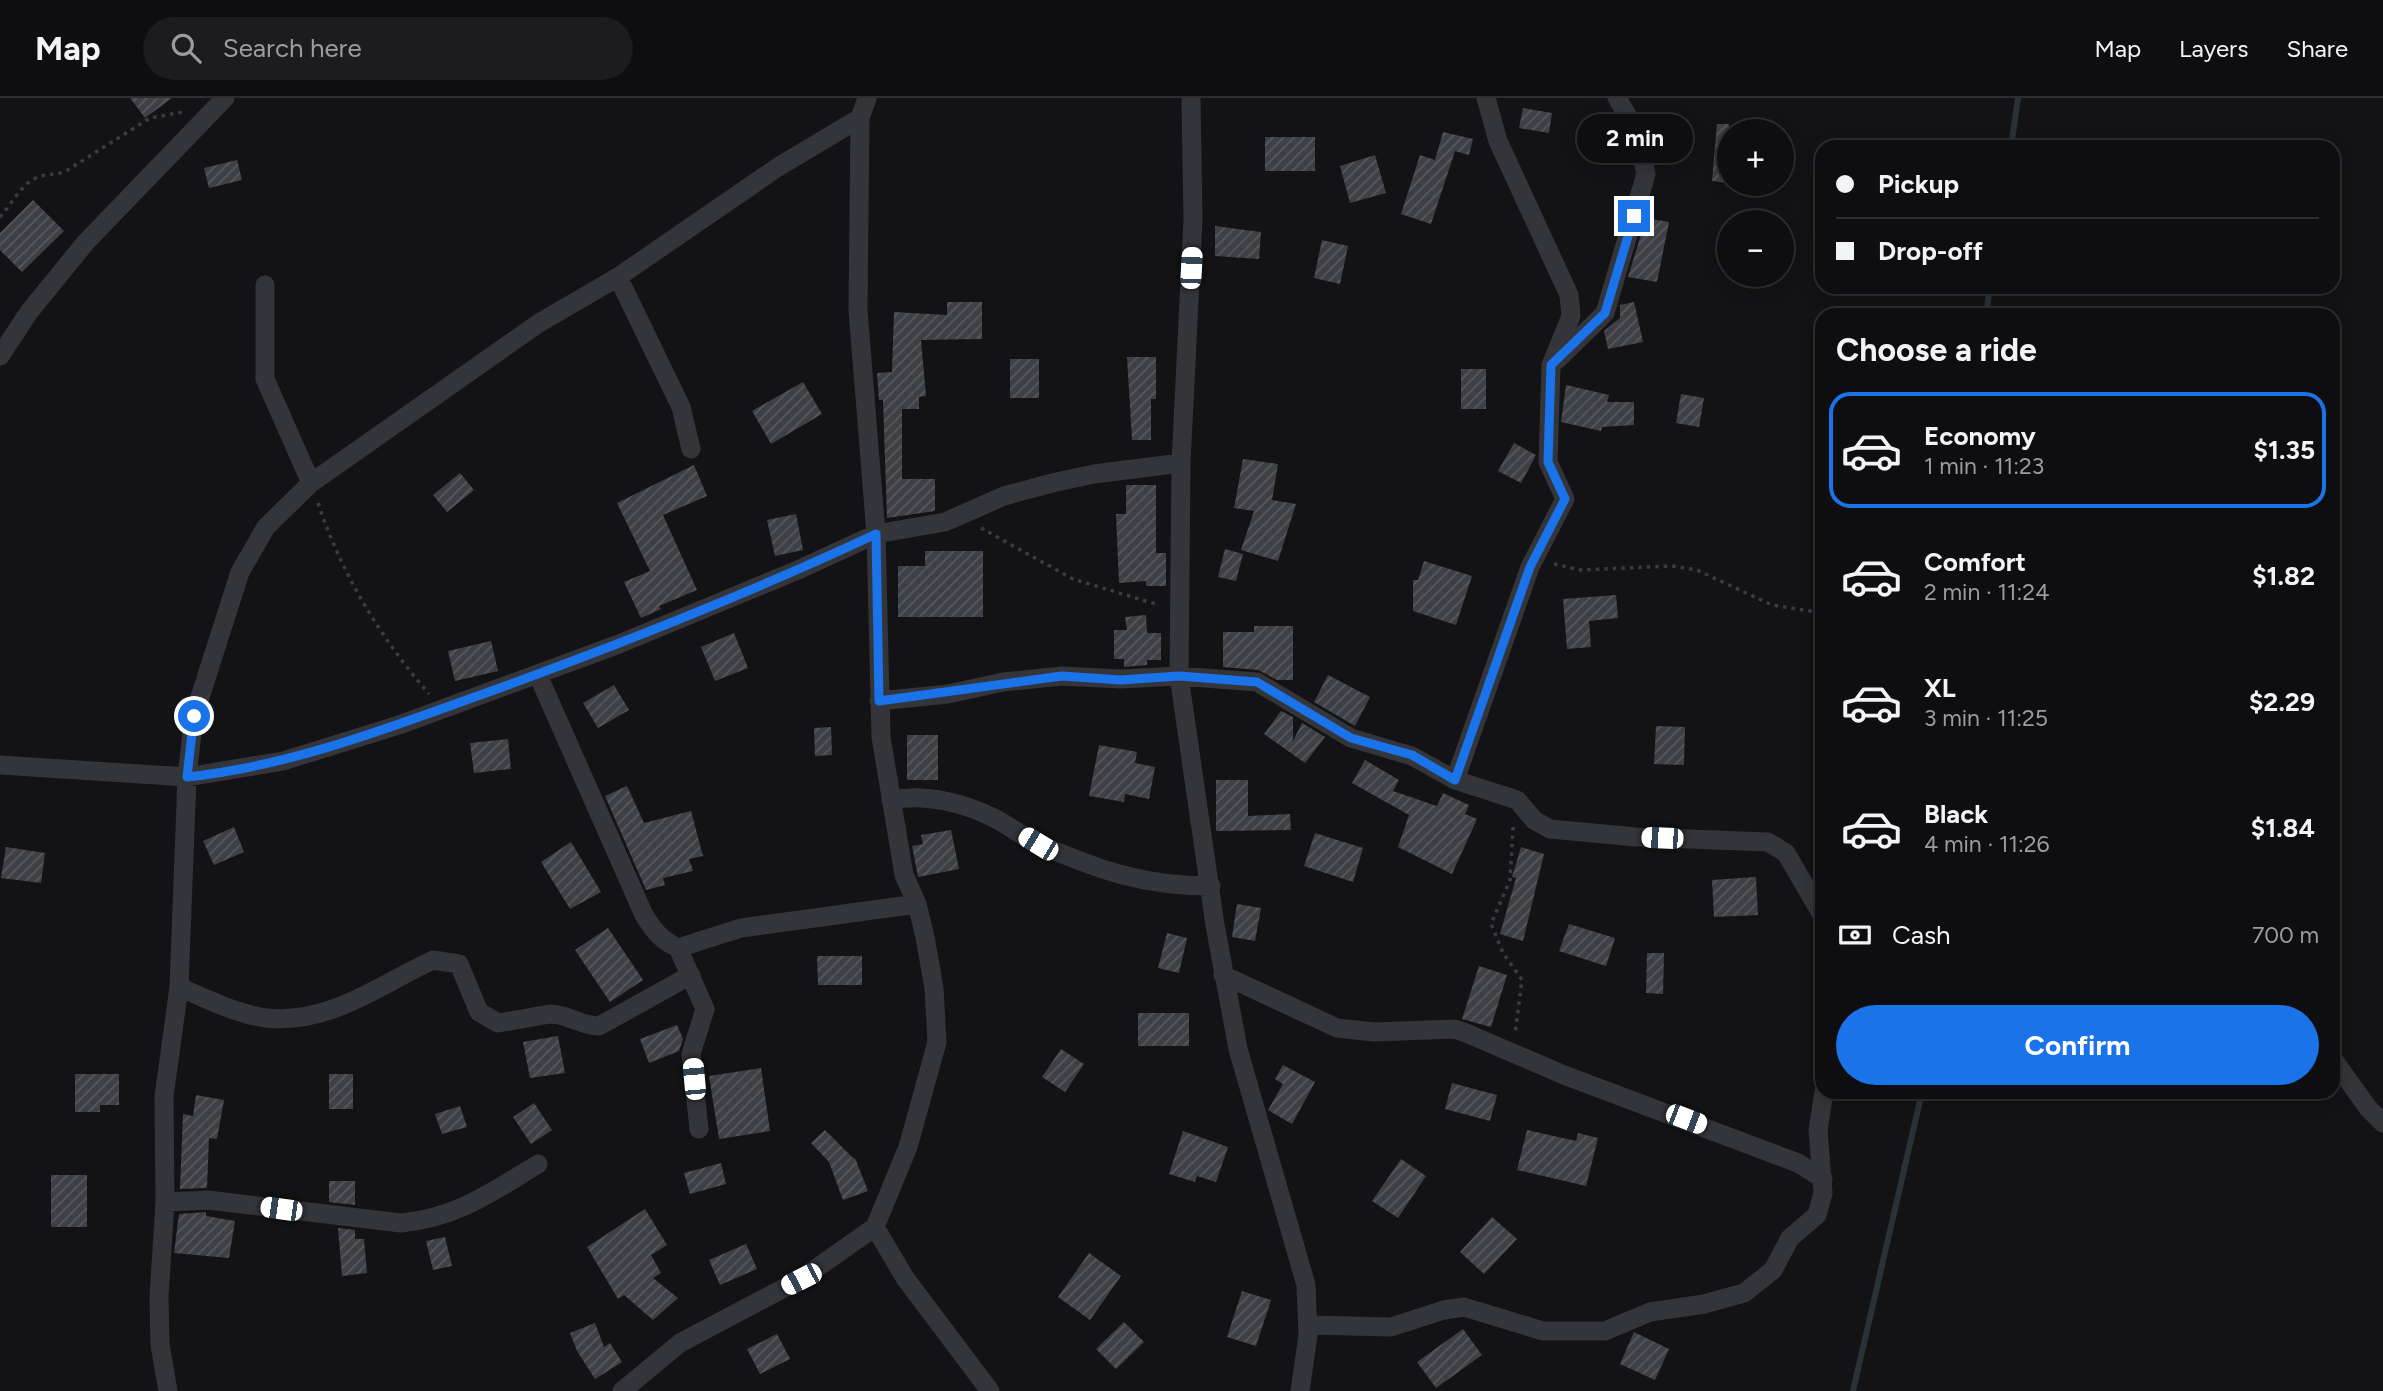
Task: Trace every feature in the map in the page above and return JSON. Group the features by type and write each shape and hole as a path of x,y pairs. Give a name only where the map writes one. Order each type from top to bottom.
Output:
{"street":[{"path":"622,1391 680,1343 801,1279 875,1227 912,1135 936,1042 934,988 917,904 904,875 891,800 879,701 876,534 858,310 860,118 867,98"},
{"path":"1191,98 1193,220 1181,463 1179,676 1223,975 1238,1049 1306,1285 1308,1325 1300,1391"},
{"path":"1455,780 1534,557 1552,528 1565,499 1548,462 1551,365 1571,316 1569,295 1497,141 1486,98"},
{"path":"1551,365 1605,313 1646,174 1637,132 1617,98"},
{"path":"0,356 29,312 86,242 219,103"},
{"path":"168,1391 160,1345 159,1296 165,1202 164,1097 179,987 187,777 194,716 240,572 266,527 312,483 539,323 618,277 778,167 860,118"},
{"path":"618,277 681,407 691,449"},
{"path":"265,285 265,379 312,483"},
{"path":"0,765 187,777 283,761 538,675 798,570 876,534 945,522 1004,496 1052,483 1120,470 1181,463"},
{"path":"538,675 644,915 655,934 678,948 705,1009 691,1054 699,1129"},
{"path":"879,701 1062,676 1121,680 1179,676 1257,682 1351,738 1412,755 1455,780 1517,800 1534,820 1550,829 1636,837 1768,842 1786,853 1815,903"},
{"path":"891,800 905,797 941,800 972,808 1038,844 1130,880 1166,886 1210,886"},
{"path":"678,948 741,928 917,904"},
{"path":"179,987 237,1011 268,1018 328,1013 433,960 443,960 458,964 479,1012 498,1023 538,1014 558,1014 583,1026 599,1026 691,975"},
{"path":"1223,975 1337,1028 1374,1032 1455,1029 1511,1054 1737,1138 1798,1163 1823,1179"},
{"path":"2340,1069 2368,1108 2383,1123"},
{"path":"1308,1325 1391,1327 1464,1307 1544,1331 1605,1331 1650,1312 1704,1304 1744,1293 1773,1270 1790,1238 1817,1215 1823,1193 1818,1130 1823,1099"},
{"path":"165,1202 208,1200 401,1223 428,1221 459,1211 538,1164"},
{"path":"875,1227 905,1278 990,1391"}],"path":[{"path":"0,217 28,183 43,175 53,177 66,172 150,118 219,103"},
{"path":"312,483 329,536 382,636 442,709"},
{"path":"979,527 1073,579 1116,594 1179,609"},
{"path":"1534,557 1569,570 1672,566 1697,570 1772,605 1815,612"},
{"path":"1511,1054 1522,980 1503,953 1491,924 1510,880 1517,800"}],"building":[{"path":"130,98 172,98 145,118"},
{"path":"1523,108 1552,113 1549,133 1519,128"},
{"path":"1717,124 1717,182 1712,181"},
{"path":"1443,132 1473,139 1469,155 1455,151 1431,224 1401,214 1420,155 1435,160"},
{"path":"1265,137 1315,137 1315,171 1265,171"},
{"path":"1375,155 1386,193 1350,203 1340,166"},
{"path":"237,160 242,180 209,188 204,168"},
{"path":"33,200 64,231 22,272 0,250 0,233"},
{"path":"1646,218 1669,222 1657,282 1628,277"},
{"path":"1215,226 1261,232 1259,259 1215,256"},
{"path":"1322,240 1348,246 1340,284 1314,278"},
{"path":"947,302 982,302 982,339 921,340 926,396 919,397 919,409 902,409 902,479 935,479 935,511 887,518 883,400 879,400 877,373 892,372 894,312 947,315"},
{"path":"1634,302 1643,342 1608,349 1604,331 1620,318 1620,305"},
{"path":"1127,357 1156,357 1156,399 1151,399 1151,440 1132,440"},
{"path":"1010,359 1039,359 1039,398 1010,398"},
{"path":"1461,369 1486,369 1486,409 1461,409"},
{"path":"803,382 822,414 771,444 752,411"},
{"path":"1566,385 1609,395 1607,402 1634,402 1634,425 1602,427 1601,431 1561,422"},
{"path":"1681,394 1704,398 1699,427 1676,423"},
{"path":"1514,443 1536,455 1521,483 1498,471"},
{"path":"1243,459 1278,464 1272,500 1296,504 1278,561 1241,550 1254,511 1234,508"},
{"path":"694,465 707,496 663,515 697,590 659,606 661,609 641,618 624,582 650,571 617,503"},
{"path":"460,473 474,490 447,512 433,495"},
{"path":"1126,485 1156,485 1156,553 1166,553 1166,586 1146,586 1146,581 1119,583 1116,514 1126,514"},
{"path":"796,514 803,550 775,556 767,520"},
{"path":"1225,549 1243,554 1236,581 1218,577"},
{"path":"925,551 983,551 983,617 898,617 898,566 925,566"},
{"path":"1424,561 1472,576 1456,625 1413,611 1413,580 1418,580"},
{"path":"1616,595 1618,618 1589,621 1591,647 1567,649 1563,599"},
{"path":"1146,615 1147,633 1161,633 1161,660 1147,660 1147,665 1124,667 1124,659 1114,659 1114,630 1127,630 1125,617"},
{"path":"1254,626 1293,626 1293,680 1277,680 1258,670 1223,667 1223,632 1254,632"},
{"path":"734,633 748,668 715,681 701,647"},
{"path":"491,641 498,671 455,681 448,651"},
{"path":"1328,675 1370,697 1355,726 1314,702"},
{"path":"614,685 629,710 598,728 583,703"},
{"path":"1281,711 1293,717 1293,741 1302,723 1325,737 1305,763 1264,734"},
{"path":"1656,726 1685,727 1684,765 1654,764"},
{"path":"831,727 832,755 815,756 814,728"},
{"path":"907,735 938,735 938,780 907,780"},
{"path":"508,739 511,769 474,773 470,743"},
{"path":"1099,745 1137,752 1135,763 1155,767 1149,799 1125,794 1124,802 1089,796"},
{"path":"1365,760 1399,780 1393,791 1437,806 1443,793 1469,805 1465,814 1477,819 1452,874 1398,847 1409,815 1352,783"},
{"path":"1216,780 1248,780 1248,816 1290,814 1291,830 1216,831"},
{"path":"627,786 644,823 691,811 703,856 689,859 693,871 663,878 665,885 646,890 605,796"},
{"path":"234,827 244,852 214,865 203,841"},
{"path":"951,830 959,869 918,877 912,846 923,844 921,835"},
{"path":"1315,833 1363,848 1353,882 1304,866"},
{"path":"571,842 601,892 570,909 541,862"},
{"path":"6,847 45,853 41,883 1,878"},
{"path":"1521,847 1544,854 1523,941 1500,934 1516,878 1512,877"},
{"path":"1756,877 1758,915 1714,917 1712,880"},
{"path":"1237,904 1261,908 1255,941 1232,937"},
{"path":"1569,924 1615,938 1606,966 1559,951"},
{"path":"608,928 643,980 610,1002 575,950"},
{"path":"1167,933 1187,938 1179,973 1158,968"},
{"path":"1647,953 1664,953 1663,994 1646,993"},
{"path":"817,956 862,956 862,985 818,985"},
{"path":"1479,966 1507,975 1491,1027 1462,1019"},
{"path":"1138,1013 1189,1013 1189,1046 1138,1046"},
{"path":"677,1025 683,1039 679,1051 649,1063 640,1039"},
{"path":"558,1036 565,1073 530,1078 523,1042"},
{"path":"1061,1049 1084,1064 1065,1092 1042,1077"},
{"path":"1283,1065 1315,1082 1292,1124 1268,1110 1283,1084 1275,1079"},
{"path":"761,1068 770,1131 719,1139 709,1076"},
{"path":"75,1074 119,1074 119,1105 100,1105 100,1112 75,1112"},
{"path":"329,1074 353,1074 353,1109 329,1109"},
{"path":"1452,1083 1497,1095 1490,1121 1445,1109"},
{"path":"196,1095 224,1100 217,1139 209,1138 207,1188 180,1189 183,1114 193,1116"},
{"path":"534,1103 552,1130 531,1144 513,1117"},
{"path":"460,1106 467,1127 442,1134 435,1114"},
{"path":"825,1130 855,1158 868,1191 843,1200 829,1162 811,1143"},
{"path":"1527,1130 1576,1141 1578,1133 1598,1138 1586,1186 1517,1170"},
{"path":"1183,1131 1228,1147 1216,1182 1197,1176 1195,1182 1169,1174"},
{"path":"1401,1159 1426,1176 1398,1218 1372,1201"},
{"path":"721,1163 726,1184 690,1194 684,1173"},
{"path":"51,1175 87,1175 87,1227 51,1227"},
{"path":"329,1181 355,1181 355,1205 329,1202"},
{"path":"645,1209 667,1245 651,1255 661,1273 653,1278 678,1298 653,1320 624,1295 618,1299 587,1247"},
{"path":"206,1212 206,1216 235,1221 229,1258 174,1253 179,1214"},
{"path":"1492,1217 1517,1239 1484,1274 1460,1252"},
{"path":"338,1228 355,1230 355,1239 364,1239 367,1273 342,1276"},
{"path":"445,1237 452,1266 433,1270 426,1241"},
{"path":"746,1244 757,1269 720,1285 709,1260"},
{"path":"1089,1253 1121,1276 1090,1320 1058,1297"},
{"path":"1242,1291 1271,1300 1256,1346 1227,1337"},
{"path":"1124,1322 1144,1342 1116,1369 1096,1349"},
{"path":"595,1323 604,1347 610,1343 622,1362 595,1379 577,1351 570,1333"},
{"path":"1463,1329 1482,1355 1436,1388 1417,1362"},
{"path":"1634,1332 1669,1349 1655,1380 1620,1364"},
{"path":"777,1334 790,1359 760,1374 747,1349"}],"waterway":[{"path":"2012,140 2018,98"},
{"path":"1987,308 1989,294"},
{"path":"1853,1391 1920,1099"}],"route":[{"path":"194,716 187,777 283,761 399,725 619,644 798,570 876,534 879,701 948,694 1003,682 1062,676 1121,680 1179,676 1257,682 1288,698 1351,738 1412,755 1455,780 1530,567 1565,499 1548,462 1551,365 1605,313 1634,216"}]}
